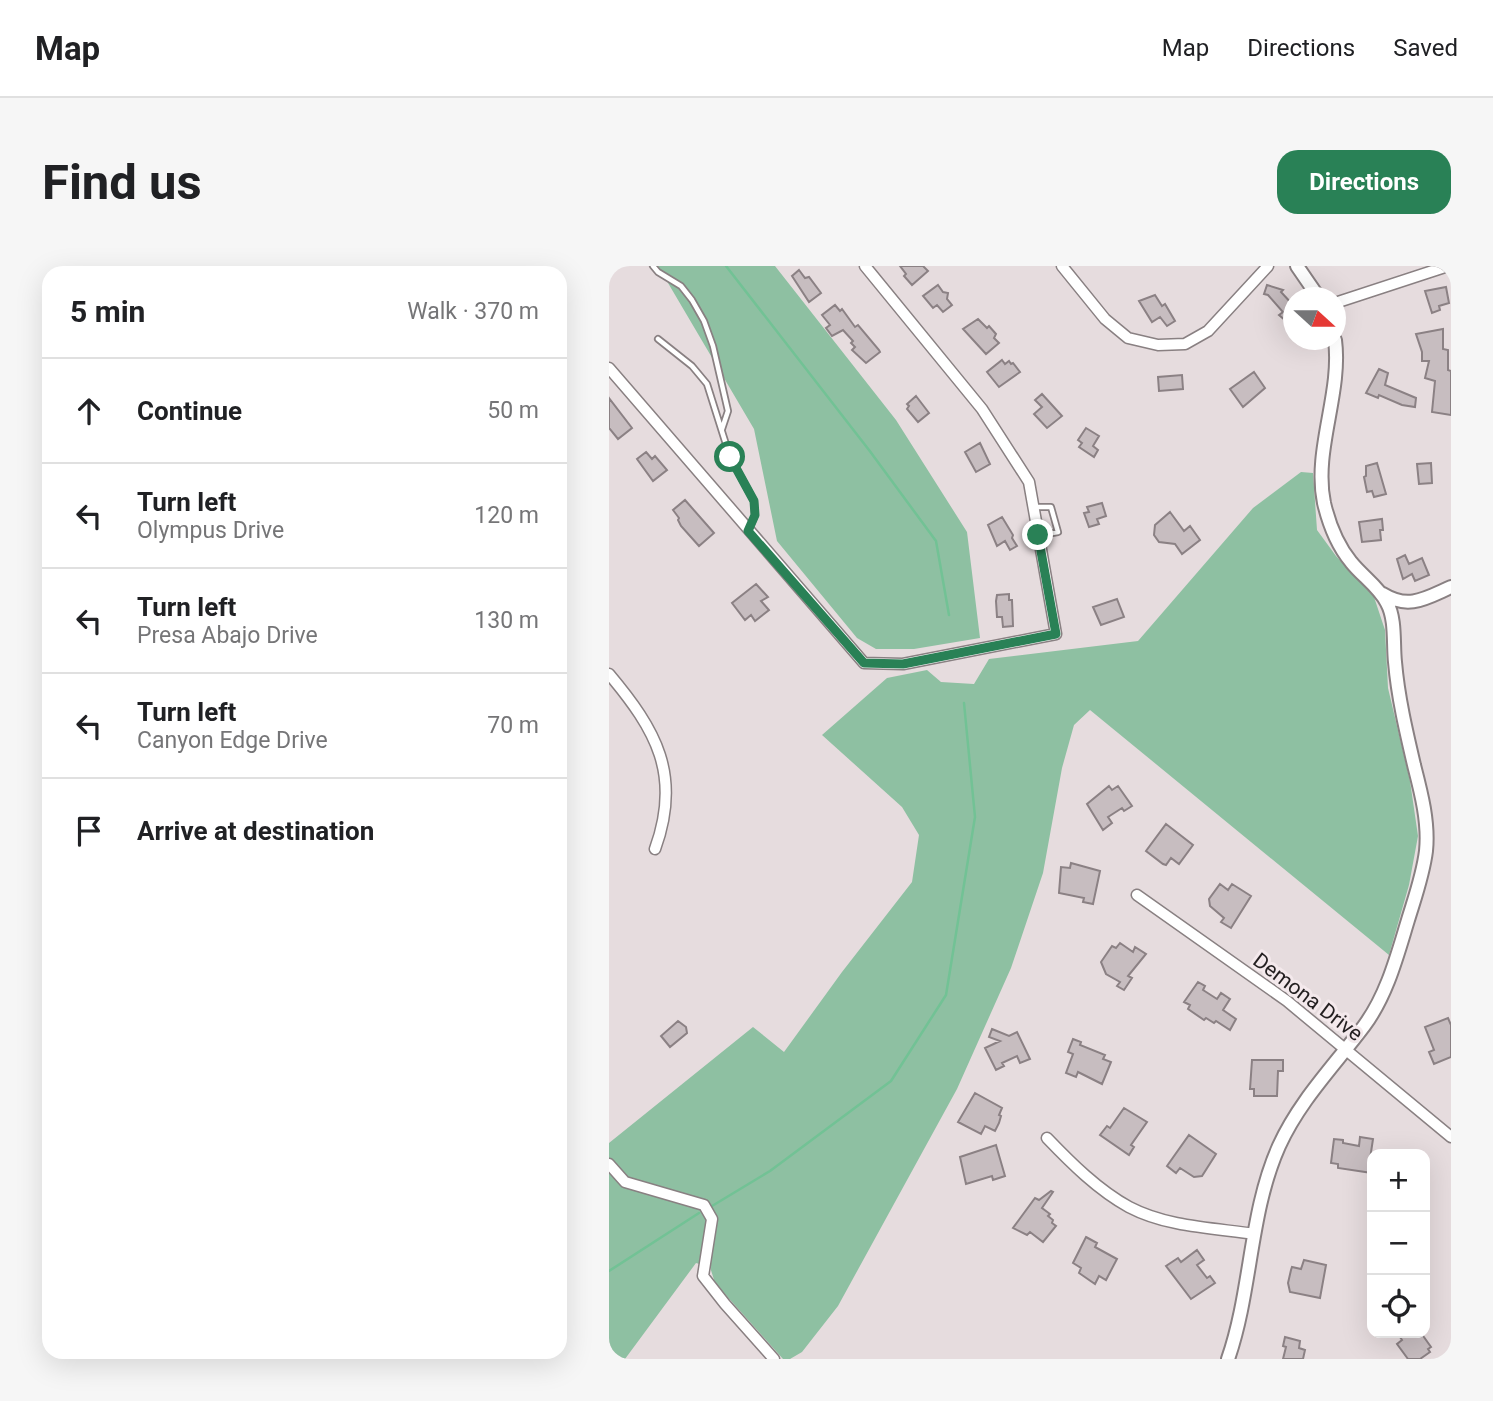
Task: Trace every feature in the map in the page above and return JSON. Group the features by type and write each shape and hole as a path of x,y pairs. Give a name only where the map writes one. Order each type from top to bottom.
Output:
{"street":[{"path":"609,368 864,663 903,664 1056,634 1029,482 982,409 865,266"},
{"path":"1062,266 1105,319 1128,338 1158,345 1185,344 1208,331 1268,266"},
{"path":"1297,266 1311,287"},
{"path":"1346,299 1448,266"},
{"path":"1229,1359 1240,1320 1261,1201 1279,1147 1310,1091 1346,1049 1377,1006 1417,891 1426,849 1422,799 1397,681 1391,613 1380,592 1350,561 1338,542 1323,497 1324,456 1338,362 1336,350"},
{"path":"1380,592 1399,602 1413,602 1451,587"},
{"path":"609,674 646,721 661,757 665,804 655,849"},
{"name":"Demona Drive","path":"1136,895 1287,1001 1451,1137"},
{"path":"1047,1138 1076,1168 1128,1206 1167,1221 1255,1234"},
{"path":"609,1164 625,1182 704,1205 712,1219 703,1276 774,1359"}],"lane":[{"path":"653,266 681,286 703,321 713,346 728,411 722,430"},
{"path":"657,339 708,384 730,457 754,501 755,515 748,531"},
{"path":"1034,508 1051,507 1058,532 1038,535"}],"green space":[{"path":"658,266 775,266 896,420 967,532 980,638 914,649 876,649 857,638 777,541 754,429"},
{"path":"1301,472 1313,473 1317,530 1336,556 1374,597 1385,630 1388,688 1410,781 1418,836 1409,885 1389,955 1090,710 1074,725 1062,768 1043,873 1011,968 957,1089 838,1306 802,1352 790,1359 783,1359 715,1283 710,1267 696,1263 625,1359 609,1359 609,1143 753,1027 784,1052 912,882 919,835 902,807 822,735 887,678 927,670 941,682 974,684 989,659 1138,641 1253,508"}],"building":[{"path":"900,266 923,266 928,271 912,285"},
{"path":"799,270 805,278 809,277 821,293 809,302 792,276"},
{"path":"938,285 943,292 948,293 947,299 952,305 943,312 937,305 933,308 923,296"},
{"path":"1267,285 1283,290 1283,312 1268,295 1264,294"},
{"path":"1446,287 1449,303 1439,306 1440,310 1432,313 1425,291"},
{"path":"1155,295 1162,306 1165,304 1175,321 1167,326 1160,317 1152,322 1139,301"},
{"path":"835,305 840,311 842,309 855,327 858,325 879,350 880,352 866,363 852,350 855,347 851,343 853,341 843,330 832,336 826,328 830,325 822,315"},
{"path":"978,319 996,334 994,338 999,343 986,354 963,329"},
{"path":"1443,329 1443,349 1448,350 1448,370 1451,371 1451,415 1432,412 1435,381 1425,378 1429,361 1422,361 1416,334"},
{"path":"1002,360 1005,364 1009,361 1013,363 1020,372 999,387 987,372"},
{"path":"1379,369 1388,373 1385,385 1416,398 1415,407 1366,393"},
{"path":"1254,372 1265,388 1243,407 1230,389"},
{"path":"1182,375 1183,389 1159,391 1158,377"},
{"path":"1042,394 1062,416 1047,428 1034,414 1042,407 1035,400"},
{"path":"916,396 929,413 918,422 907,409 907,404"},
{"path":"609,398 632,428 618,439 609,428"},
{"path":"1086,428 1099,436 1093,446 1098,450 1094,457 1079,447 1082,443 1078,440"},
{"path":"980,443 990,464 976,472 965,452"},
{"path":"646,452 652,459 655,456 667,470 653,481 637,459"},
{"path":"1377,463 1386,494 1374,497 1372,491 1367,492 1364,477 1366,466"},
{"path":"1431,463 1432,483 1419,484 1417,464"},
{"path":"685,500 714,533 699,546 681,526 673,510"},
{"path":"1102,503 1106,516 1097,519 1099,524 1089,527 1084,513 1089,512 1087,507"},
{"path":"1170,512 1184,531 1190,526 1200,540 1182,554 1175,544 1159,542 1154,535 1155,525"},
{"path":"1002,517 1017,546 1010,550 1005,541 997,546 988,525"},
{"path":"1382,519 1381,540 1362,542 1359,522"},
{"path":"1405,555 1409,564 1422,558 1429,575 1415,581 1412,574 1403,579 1397,559"},
{"path":"756,584 768,597 761,601 769,610 755,621 751,615 745,620 732,603"},
{"path":"1009,594 1009,600 1012,600 1013,626 1003,627 1002,617 997,617 997,595"},
{"path":"1117,599 1124,617 1101,625 1093,607"},
{"path":"1109,786 1112,790 1118,786 1132,806 1124,811 1122,808 1108,817 1112,823 1103,830 1087,804"},
{"path":"1166,824 1193,845 1179,864 1171,858 1166,865 1163,864 1146,851"},
{"path":"1071,863 1100,871 1093,904 1083,902 1084,898 1059,893 1061,867 1070,868"},
{"path":"1220,884 1228,890 1232,884 1251,896 1231,928 1221,922 1224,918 1210,906 1209,899"},
{"path":"1120,943 1133,952 1135,947 1146,954 1128,976 1132,978 1124,990 1117,986 1120,982 1106,974 1101,962 1112,946 1116,948"},
{"path":"1198,982 1205,986 1203,990 1217,999 1221,993 1230,999 1223,1010 1236,1019 1230,1030 1216,1021 1214,1023 1206,1018 1204,1020 1188,1009 1190,1005 1184,1002"},
{"path":"1448,1018 1451,1025 1451,1057 1434,1064 1429,1052 1434,1050 1425,1027"},
{"path":"678,1021 686,1027 687,1033 670,1047 661,1036"},
{"path":"992,1029 1009,1036 1017,1032 1030,1059 1020,1063 1017,1056 1002,1063 1004,1066 996,1070 985,1048 1000,1041 989,1037"},
{"path":"1073,1039 1081,1042 1080,1045 1105,1055 1103,1059 1111,1062 1102,1084 1078,1072 1076,1077 1066,1073 1073,1054 1068,1052"},
{"path":"1252,1060 1283,1060 1283,1071 1278,1071 1277,1096 1254,1096 1254,1089 1250,1089"},
{"path":"975,1093 1002,1108 995,1131 985,1126 981,1134 958,1122"},
{"path":"1124,1108 1147,1122 1131,1145 1134,1147 1129,1155 1100,1135 1107,1126 1110,1128"},
{"path":"1189,1135 1216,1154 1202,1176 1194,1177 1180,1168 1176,1173 1167,1166"},
{"path":"1360,1137 1373,1139 1372,1149 1367,1149 1367,1172 1338,1168 1338,1164 1331,1163 1334,1139 1359,1146"},
{"path":"996,1145 1005,1176 993,1180 992,1176 966,1184 960,1157"},
{"path":"1053,1192 1042,1208 1050,1214 1048,1216 1056,1226 1043,1242 1030,1232 1027,1235 1013,1228 1035,1198 1039,1200"},
{"path":"1086,1237 1097,1243 1095,1247 1117,1259 1106,1280 1099,1276 1095,1284 1079,1273 1081,1268 1073,1263"},
{"path":"1197,1250 1204,1260 1197,1265 1207,1278 1210,1276 1215,1283 1191,1299 1166,1266 1178,1258 1181,1262"},
{"path":"1304,1260 1326,1265 1320,1298 1290,1292 1288,1283 1292,1267 1301,1269"},
{"path":"1285,1337 1300,1341 1299,1348 1305,1350 1303,1359 1283,1359"},
{"path":"1401,1338 1425,1338 1431,1347 1428,1349 1430,1352 1420,1359 1408,1359 1397,1344 1402,1340"}],"waterway":[{"path":"726,266 936,541 949,615"},
{"path":"712,1206 770,1171 891,1081 946,995 975,817 964,703"},
{"path":"609,1271 699,1213"}],"route":[{"path":"730,457 754,501 755,515 748,531 864,663 903,664 1056,634 1038,535"}]}
